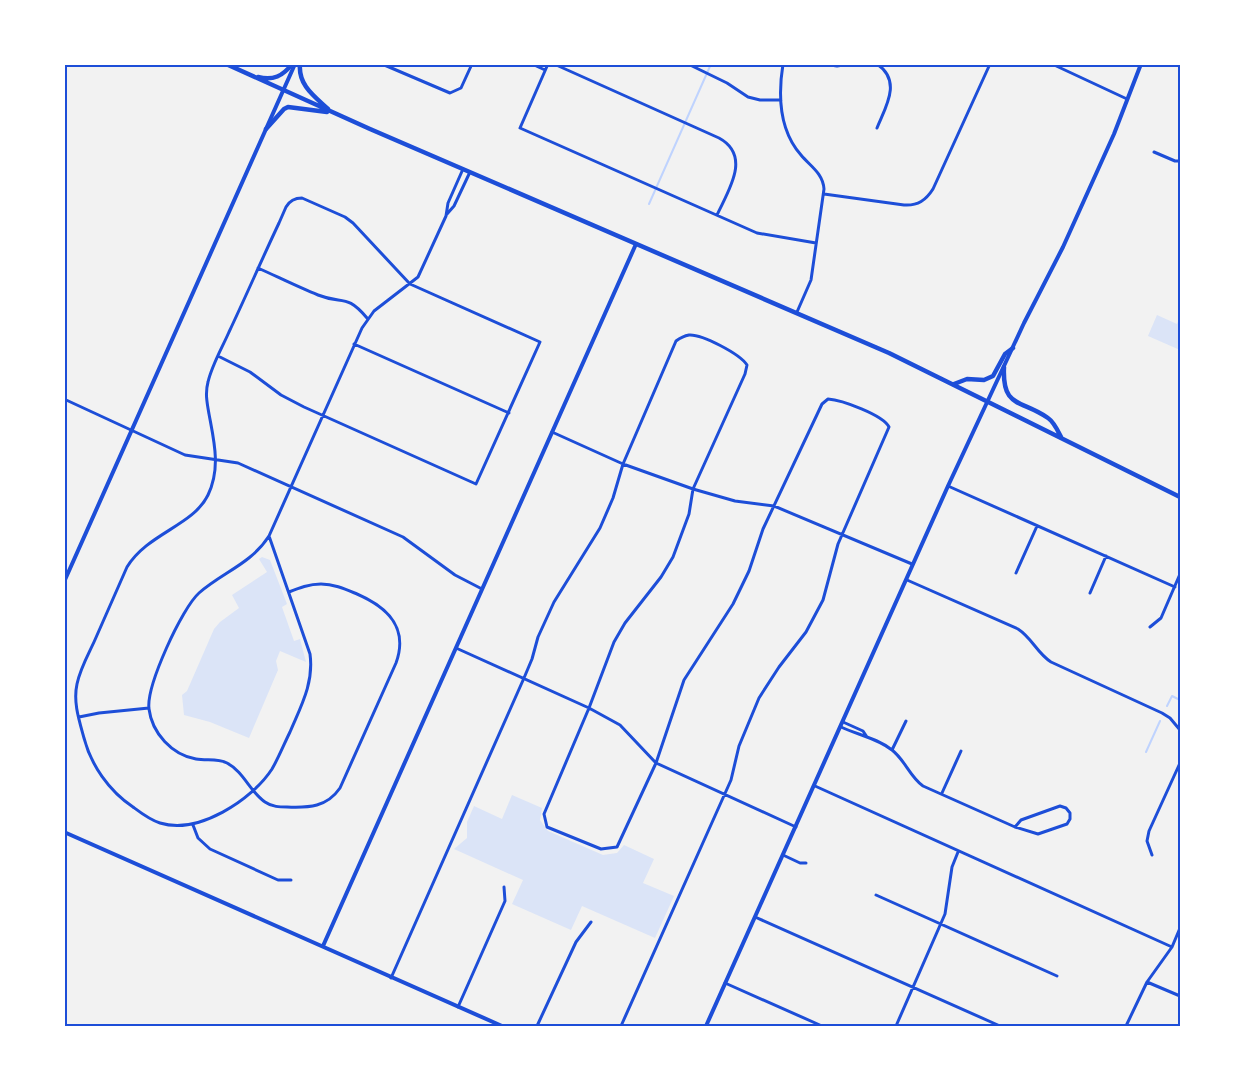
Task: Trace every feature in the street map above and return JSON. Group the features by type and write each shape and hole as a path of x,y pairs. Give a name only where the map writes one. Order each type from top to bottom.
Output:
{"main road":[{"path":"226,64 463,169 797,312 988,400 1180,497"},
{"path":"249,75 263,79 277,77 296,64 305,87 333,112"},
{"path":"267,129 288,107 333,112"},
{"path":"954,384 968,379 984,381 993,376 1005,354 1013,348"},
{"path":"1004,367 1003,381 1007,394 1017,402 1051,419 1061,437"}],"street":[{"path":"64,582 296,64"},
{"path":"382,64 450,93 461,88 472,64"},
{"path":"532,64 545,70"},
{"path":"548,64 520,128 757,233 816,243"},
{"path":"554,64 728,143 735,155 736,170 717,215"},
{"path":"687,64 723,80 748,97 760,100 781,100"},
{"path":"783,64 782,115 790,138 820,175 824,184 812,280 797,312"},
{"path":"823,64 837,66 850,64"},
{"path":"877,64 887,73 891,87 890,97 877,128"},
{"path":"824,194 904,206 924,200 933,189 990,64"},
{"path":"1052,64 1127,99"},
{"path":"706,1026 948,486 1063,247 1114,134 1141,64"},
{"path":"1154,152 1180,161"},
{"path":"288,592 307,586 327,585 346,589 373,601 384,608 395,622 400,648 386,685 335,794 319,805 296,808 270,805 252,791 229,764 219,760 191,758 172,749 157,732 149,708 151,687 188,605 201,591 258,552 269,536 367,318 418,277 424,268 463,169"},
{"path":"446,216 454,206 470,172"},
{"path":"218,356 250,372 281,394 322,416 477,484 540,342 410,284 348,219 306,198 295,199 286,207 218,356 208,379 206,390 216,448 213,484 202,504 190,516 143,546 127,567 77,683 76,704 79,717 91,758 101,775 120,797 146,817 161,824 193,825 239,802 252,791 271,770 280,755 305,697 310,680 310,654 269,536"},
{"path":"323,946 637,243"},
{"path":"258,268 322,297 349,301 367,318"},
{"path":"391,978 524,678 538,637 554,602 600,528 613,498 623,464 676,341 691,334 743,359 747,365 745,374 693,489 689,514 673,556 661,577 625,623 614,642 544,814 547,827 601,849 617,847 656,763 684,680 733,604 749,571 763,528 822,404 828,399 836,399 879,417 886,421 889,427 842,533 823,600 806,632 778,667 759,698 739,746 731,780 621,1026"},
{"path":"354,344 509,413"},
{"path":"64,399 185,455 238,463 403,537 454,576 482,589"},
{"path":"552,432 623,464 693,489 735,501 774,506 914,565"},
{"path":"948,486 1175,587"},
{"path":"1016,573 1037,526"},
{"path":"1090,592 1106,556"},
{"path":"1150,627 1161,618 1180,574"},
{"path":"907,580 1018,629 1029,637 1043,657 1051,662 1162,713 1170,718 1180,730"},
{"path":"456,648 589,708 620,725 656,763 796,826"},
{"path":"79,717 99,712 149,708"},
{"path":"892,750 906,721"},
{"path":"843,722 863,731 867,737"},
{"path":"841,728 867,737 892,750 920,783 1015,826 1038,834 1067,824 1070,813 1068,809 1060,806 1021,820 1015,826"},
{"path":"942,794 961,751"},
{"path":"1152,855 1147,841 1149,831 1180,764"},
{"path":"815,786 1172,946"},
{"path":"193,825 198,838 210,849 278,880 291,880"},
{"path":"64,831 502,1026"},
{"path":"896,1026 942,924 948,906 952,867 958,851"},
{"path":"783,855 800,863 806,863"},
{"path":"458,1007 505,901 504,887"},
{"path":"876,895 1057,975"},
{"path":"755,917 1000,1026"},
{"path":"537,1026 576,942 591,922"},
{"path":"1126,1026 1147,982 1172,946 1180,928"},
{"path":"1147,982 1180,996"},
{"path":"725,983 822,1026"}],"shaded area":[{"path":"1157,315 1177,324 1180,316 1180,350 1148,336"},
{"path":"262,557 270,560 287,604 282,607 294,641 300,639 306,662 280,651 276,661 278,670 249,738 210,722 184,715 182,695 187,691 214,629 239,608 232,595 267,572 259,559"},
{"path":"512,795 542,808 540,820 548,831 603,855 617,853 624,845 654,859 643,883 674,896 655,938 582,906 571,930 512,904 523,880 454,849 467,838 467,822 474,806 502,819"}],"waterway":[{"path":"649,204 711,64"},
{"path":"1167,706 1172,696 1180,700"},
{"path":"1146,752 1160,721"}]}
